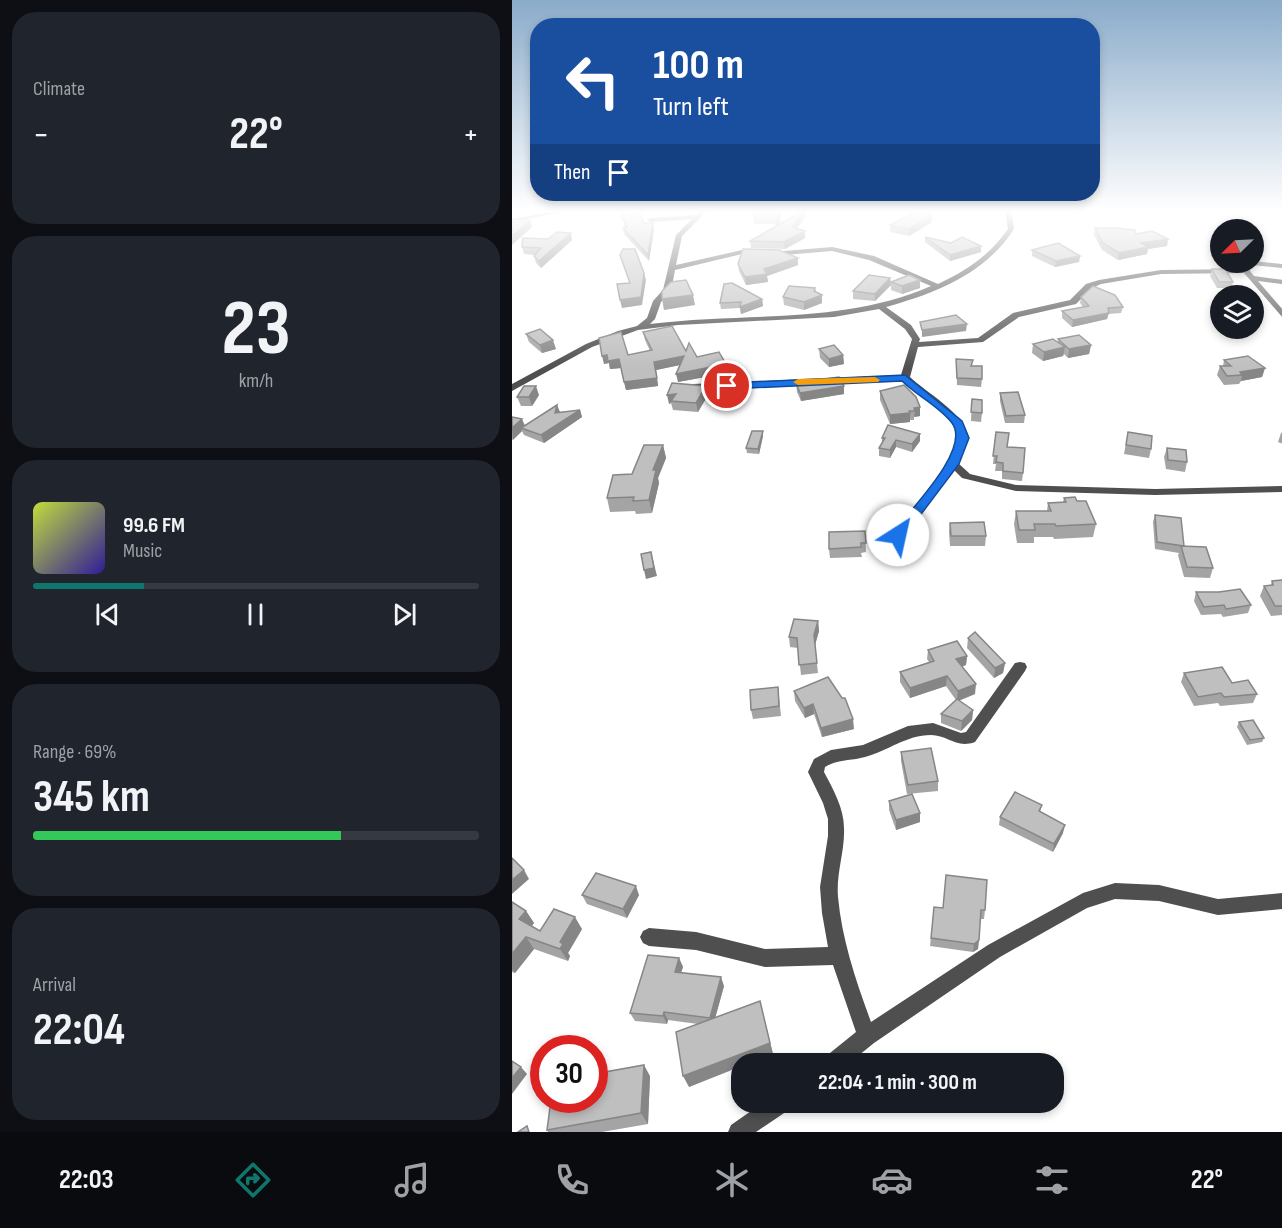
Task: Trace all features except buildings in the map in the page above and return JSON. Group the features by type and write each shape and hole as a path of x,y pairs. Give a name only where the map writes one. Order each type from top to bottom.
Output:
{"street":[{"path":"638,328 651,319 657,301 667,291 675,264"},
{"path":"674,268 692,264"},
{"path":"885,264 939,287"},
{"path":"512,388 545,372 592,342 638,328 708,321 839,316 882,308 939,287 979,264"},
{"path":"1264,266 1283,266"},
{"path":"916,345 980,340 1016,315 1073,302 1089,286 1099,282 1161,272 1210,269"},
{"path":"1250,273 1283,316"},
{"path":"1252,278 1283,282"},
{"path":"882,308 908,327 916,339 916,345 906,366 905,378"},
{"path":"692,387 905,378 958,423 963,438 953,464 898,535"},
{"path":"953,464 966,476 1016,488 1155,492 1283,489"},
{"path":"867,1036 838,956 828,873 837,834 834,809 816,772 819,763 831,756 865,751 908,732 933,729 961,739 970,738 1020,667"},
{"path":"846,1053 867,1036 994,951 1083,901 1115,891 1159,893 1218,907 1283,901"},
{"path":"648,937 696,941 765,958 838,956"},
{"path":"738,1132 766,1113"}],"slow traffic":[{"path":"798,382 875,380"}],"route":[{"path":"727,386 905,378 919,392 937,404 958,423 963,432 963,438 953,464 898,535"}]}
